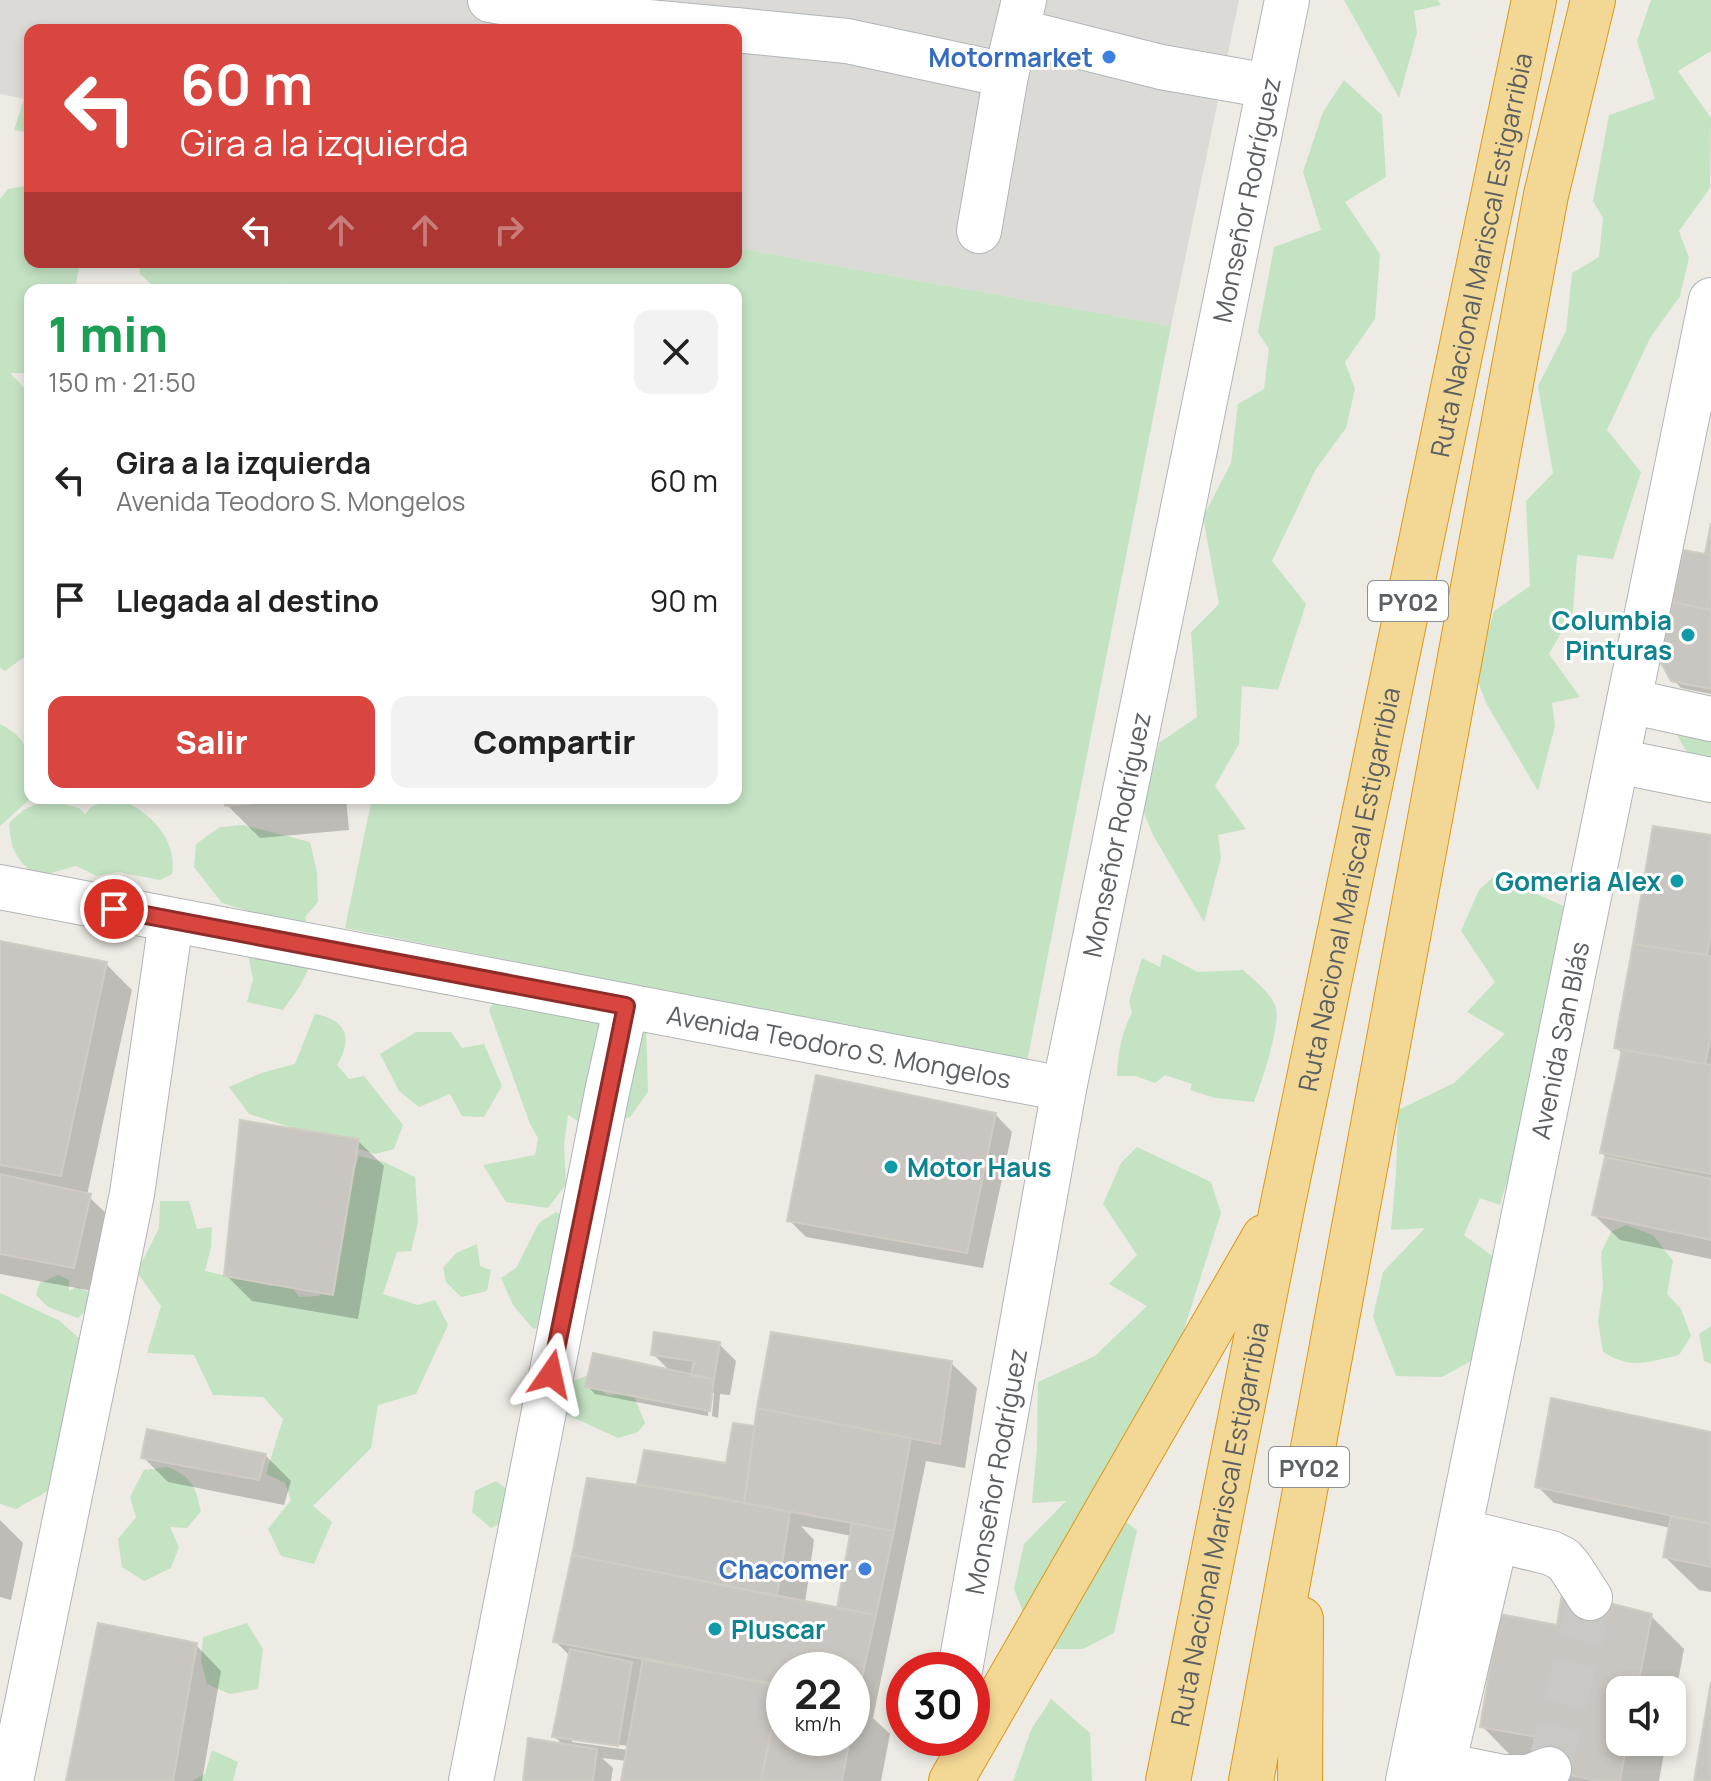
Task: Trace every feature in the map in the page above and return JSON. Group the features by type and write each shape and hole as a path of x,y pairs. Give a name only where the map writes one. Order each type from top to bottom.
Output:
{"highway":[{"name":"Ruta Nacional Mariscal Estigarribia","path":"1168,1781 1283,1203 1534,0"},
{"name":"Ruta Nacional Mariscal Estigarribia","path":"1251,1781 1546,195 1593,0"},
{"path":"1572,85 1604,0"},
{"path":"951,1781 1283,1203"},
{"path":"1300,1781 1302,1505"}],"street":[{"path":"490,0 585,16 671,24"},
{"name":"Monseñor Rodríguez","path":"963,1652 1064,1089 1287,0"},
{"path":"979,231 1006,75 1021,15 1161,67 1269,86"},
{"path":"742,31 847,41 1006,75"},
{"name":"Avenida San Blás","path":"1421,1768 1478,1535 1617,761 1711,300"},
{"path":"1629,701 1711,719"},
{"path":"1617,761 1711,780"},
{"name":"Avenida Teodoro S. Mongelos","path":"0,887 1064,1089"},
{"path":"11,1781 132,1194 171,921"},
{"path":"471,1781 626,1006"},
{"path":"1478,1535 1551,1553 1563,1559 1590,1598"},
{"path":"940,1781 945,1756"},
{"path":"1421,1768 1503,1777 1529,1777 1549,1769"}],"shaded area":[{"path":"0,0 1239,0 1171,326 742,249 742,24 24,24 24,99 0,94"}],"green space":[{"path":"1344,0 1438,0 1441,5 1414,11 1417,33 1399,98"},
{"path":"1651,0 1711,0 1711,51 1678,71 1711,118 1710,188 1679,231 1689,258 1680,296 1650,338 1607,430 1641,472 1613,559 1577,555 1573,612 1549,654 1580,697 1552,703 1555,726 1538,791 1486,703 1476,676 1494,611 1530,586 1526,501 1553,473 1538,386 1566,331 1572,273 1599,257 1603,218 1593,201 1609,115 1655,99 1637,41"},
{"path":"1344,80 1382,115 1386,177 1345,202 1380,254 1375,319 1345,362 1355,389 1346,428 1316,469 1272,561 1306,604 1278,690 1242,686 1239,744 1215,786 1246,829 1218,835 1221,858 1204,922 1153,835 1142,808 1159,743 1197,717 1191,632 1219,604 1203,517 1231,463 1238,404 1264,389 1269,349 1258,332 1274,247 1321,230 1303,172 1323,112"},
{"path":"24,99 24,132 14,130"},
{"path":"24,186 24,268 79,268 76,284 24,284 24,373 10,373 24,388 24,657 5,671 0,668 0,199 8,189"},
{"path":"742,249 1171,326 1027,1062 345,928 371,804 742,804 742,284 151,284 140,274 140,268 742,268"},
{"path":"1711,700 1711,767 1689,754 1676,732"},
{"path":"0,724 24,745 24,804 0,826"},
{"path":"37,804 63,804 79,808 85,814 98,804 130,804 148,816 158,826 170,848 172,874 160,880 118,872 97,876 76,866 37,877 24,865 11,841 9,823 25,809"},
{"path":"243,825 310,842 317,872 318,902 305,917 315,956 283,1010 247,1002 253,979 248,954 259,924 246,910 222,903 194,867 196,844 220,827"},
{"path":"1495,875 1570,909 1540,1069 1500,1205 1480,1198 1464,1235 1495,1258 1473,1360 1442,1377 1396,1376 1373,1317 1383,1272 1425,1228 1391,1230 1398,1110 1454,1083 1505,1034 1467,1012 1495,982 1461,931 1479,890"},
{"path":"1163,954 1198,972 1243,970 1271,998 1276,1009 1275,1029 1254,1102 1215,1098 1190,1090 1192,1084 1165,1075 1155,1083 1135,1076 1117,1076 1121,1044 1132,1013 1129,1001 1142,958 1160,967"},
{"path":"508,978 646,1023 648,1092 630,1117 589,1128 568,1115 564,1145 566,1184 548,1208 506,1202 483,1165 535,1155 538,1138 530,1124 489,1010"},
{"path":"315,1014 334,1021 344,1032 345,1046 337,1065 349,1079 364,1076 403,1125 394,1149 375,1154 249,1114 229,1087 261,1073 295,1064"},
{"path":"416,1032 451,1032 462,1048 484,1044 502,1086 484,1117 462,1116 450,1094 419,1107 399,1091 380,1054"},
{"path":"1137,1147 1211,1182 1221,1213 1180,1342 1105,1507 1137,1530 1114,1633 1083,1649 1038,1649 1014,1589 1024,1544 1066,1501 1032,1503 1038,1382 1095,1356 1147,1306 1109,1284 1137,1255 1103,1204 1121,1163"},
{"path":"359,1156 384,1162 415,1177 418,1222 411,1251 397,1252 383,1294 418,1305 435,1300 448,1325 416,1394 378,1405 371,1448 313,1506 332,1522 314,1564 281,1556 268,1529 291,1500 285,1483 266,1474 283,1419 263,1397 213,1395 194,1355 147,1353 161,1306 137,1272 159,1228 160,1201 189,1201 197,1229 212,1227 205,1271 271,1286 287,1281 299,1297 319,1296"},
{"path":"556,1212 571,1222 573,1317 533,1329 513,1305 501,1278 516,1268 539,1223"},
{"path":"1626,1225 1653,1235 1673,1261 1667,1294 1681,1309 1691,1336 1679,1355 1631,1363 1603,1352 1598,1321 1603,1287 1601,1253 1611,1232"},
{"path":"477,1244 480,1266 491,1270 487,1291 461,1297 446,1282 443,1268 456,1253"},
{"path":"58,1275 69,1280 69,1291 77,1287 89,1292 86,1310 78,1318 48,1307 36,1295 40,1283"},
{"path":"0,1293 60,1321 82,1341 53,1488 16,1509 0,1504"},
{"path":"1711,1326 1711,1364 1704,1361 1699,1334"},
{"path":"588,1375 607,1395 633,1394 645,1423 638,1432 618,1438 555,1409 562,1386"},
{"path":"168,1467 192,1484 201,1511 187,1528 170,1527 179,1547 171,1568 144,1581 122,1567 118,1539 136,1517 130,1497 144,1470"},
{"path":"496,1481 511,1492 516,1515 491,1528 472,1512 475,1491"},
{"path":"247,1623 263,1649 258,1689 230,1694 207,1684 201,1661 203,1637"},
{"path":"1051,1699 1090,1733 1092,1781 1013,1781 1031,1730"},
{"path":"212,1750 238,1762 233,1781 192,1781 205,1774"}],"building":[{"path":"1711,523 1711,555 1705,554"},
{"path":"1683,550 1711,555 1711,610 1672,602"},
{"name":"Columbia Pinturas","path":"1672,602 1711,610 1711,689 1671,681 1660,661"},
{"name":"Gomeria Alex","path":"1653,826 1711,835 1711,928 1707,955 1633,944"},
{"path":"0,941 107,962 61,1176 0,1165"},
{"path":"1633,944 1711,956 1711,1034 1705,1064 1614,1048"},
{"path":"1622,1050 1711,1065 1711,1174 1600,1153"},
{"name":"Motor Haus","path":"816,1075 996,1113 967,1253 787,1221"},
{"path":"240,1120 359,1139 333,1295 224,1276"},
{"path":"1605,1157 1711,1179 1711,1240 1592,1215"},
{"path":"0,1174 91,1194 74,1268 0,1254"},
{"path":"654,1332 720,1342 714,1379 691,1376 694,1361 651,1355"},
{"path":"771,1332 952,1361 940,1444 757,1408"},
{"path":"593,1353 714,1379 710,1411 585,1387"},
{"path":"1551,1398 1711,1432 1711,1524 1535,1487"},
{"path":"757,1408 911,1438 894,1531 744,1503"},
{"path":"733,1423 755,1426 744,1503 637,1484 644,1450 726,1463"},
{"path":"147,1429 266,1454 259,1480 141,1458"},
{"path":"587,1478 696,1493 790,1512 777,1596 572,1555"},
{"path":"1671,1516 1711,1524 1711,1567 1663,1557"},
{"name":"Chacomer","path":"852,1523 894,1531 876,1615 837,1608"},
{"name":"Pluscar","path":"572,1555 876,1615 868,1652 766,1652 766,1683 553,1642"},
{"path":"1562,1594 1652,1614 1640,1676 1606,1676 1606,1756 1624,1756 1620,1781 1598,1781 1531,1766 1536,1737 1480,1727 1499,1614 1557,1625"},
{"path":"98,1623 197,1643 173,1781 66,1781"},
{"path":"570,1649 632,1662 618,1746 552,1737"},
{"path":"643,1658 766,1683 766,1756 761,1781 621,1781"},
{"path":"1711,1682 1711,1781 1694,1781"},
{"path":"528,1738 597,1749 593,1781 523,1781"},
{"path":"766,1756 847,1756 842,1781 761,1781"}],"tunnel":[{"path":"1549,1769 1590,1598"}],"place":[{"name":"Motormarket","path":"1109,57"},
{"name":"Columbia Pinturas","path":"1688,635"},
{"name":"Gomeria Alex","path":"1677,881"},
{"name":"Motor Haus","path":"891,1167"},
{"name":"Chacomer","path":"865,1569"},
{"name":"Pluscar","path":"715,1629"}],"route":[{"path":"114,909 626,1006 551,1374"}]}
